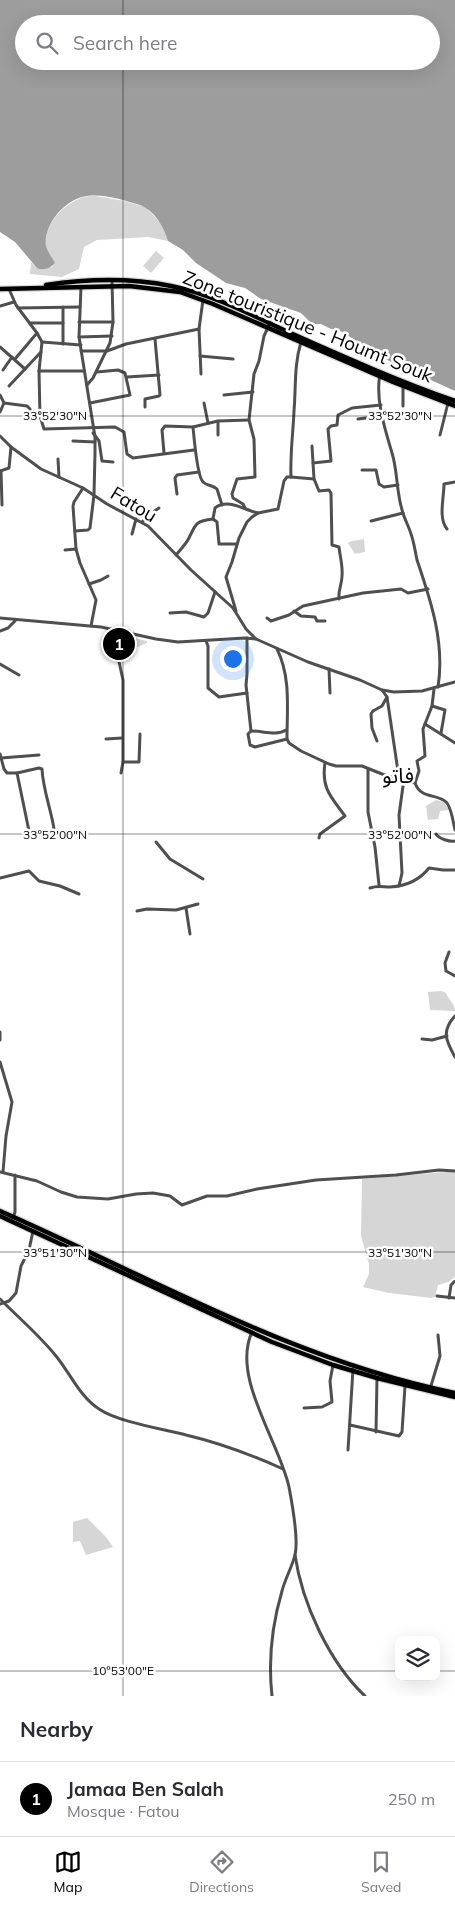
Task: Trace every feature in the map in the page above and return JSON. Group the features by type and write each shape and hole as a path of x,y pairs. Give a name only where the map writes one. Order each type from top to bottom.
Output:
{"main road":[{"name":"Zone touristique - Houmt Souk","path":"30,287 58,284 147,282 189,290 380,373 455,401"},
{"path":"0,289 81,287 112,283 167,289 203,300 269,325 301,342 380,373 403,386 455,406"},
{"path":"0,1211 33,1231 64,1243"},
{"path":"0,1216 12,1219 64,1243 246,1330 253,1330 377,1378 405,1386 455,1393"},
{"path":"123,1271 333,1365 455,1397"}],"street":[{"path":"87,385 107,351 112,336 112,283"},
{"path":"75,531 90,529 94,495 95,442 79,337 81,287"},
{"path":"9,288 14,302 42,342 39,371 40,416 44,429 92,431 111,427 122,430 125,434 125,447 129,456 138,458 194,450"},
{"path":"201,374 199,330 203,300"},
{"path":"0,306 14,302"},
{"path":"18,308 80,307"},
{"path":"63,308 63,344"},
{"path":"30,323 63,322"},
{"path":"80,322 113,322"},
{"path":"247,522 243,504 233,498 232,494 237,480 255,477 254,443 249,420 254,370 260,360 269,325"},
{"path":"82,351 107,351 126,344 199,330"},
{"path":"3,370 37,333"},
{"path":"79,337 112,336"},
{"path":"145,407 145,399 159,396 159,374 155,339"},
{"path":"42,342 80,344"},
{"path":"291,477 290,452 295,376 301,342"},
{"path":"1,349 25,368"},
{"path":"9,386 42,352"},
{"path":"200,356 233,359"},
{"path":"39,371 84,371"},
{"path":"90,403 128,396 130,392 125,373 121,371 96,372"},
{"path":"380,373 382,416 392,454 403,513 428,589 440,649 436,688 432,706 423,729 425,756 418,760 419,771 415,783 418,790 423,794 446,802 450,808 455,830"},
{"path":"127,377 159,374"},
{"path":"403,386 403,406"},
{"path":"224,395 253,392"},
{"path":"0,395 4,399 0,412"},
{"path":"204,403 208,423"},
{"path":"440,435 448,403"},
{"path":"4,404 27,406 30,409 30,419"},
{"path":"313,463 331,462 328,429 331,426 337,425 338,415 352,408 381,406"},
{"path":"358,419 382,416"},
{"path":"164,453 163,428 170,425 193,427 218,421 249,420"},
{"path":"218,421 218,435"},
{"path":"193,427 194,450 202,482 217,489 222,505"},
{"path":"92,431 99,441 102,461 113,462"},
{"name":"Fatou","path":"0,436 11,447 41,469 83,488 107,504 142,522 156,533 176,555 236,612 246,629 256,639 276,649 382,690 407,692 436,688 455,682"},
{"path":"73,441 95,442"},
{"path":"312,446 314,480 319,491 329,490 331,493 332,545 339,547 342,570 342,579 338,590 339,599"},
{"path":"2,505 0,471 9,468 11,447"},
{"path":"58,459 59,477"},
{"path":"362,470 376,470 379,484 384,487 398,484"},
{"path":"177,494 175,478 177,475 199,472"},
{"path":"236,612 226,576 232,562 236,544 247,522 258,513 278,509 284,481 287,477 314,480"},
{"path":"447,529 442,520 444,484 455,482"},
{"path":"83,488 73,506 76,549 96,600 91,626"},
{"path":"213,519 214,508 222,505 238,506 258,513"},
{"path":"142,522 159,508"},
{"path":"371,520 403,513"},
{"path":"132,534 136,519"},
{"path":"213,519 217,522 219,544 236,544"},
{"path":"176,555 187,541 196,523 213,519"},
{"path":"65,550 76,549"},
{"path":"89,584 108,576"},
{"path":"266,618 270,621 289,615 306,605 363,593 401,589 408,593 428,589"},
{"path":"170,613 186,612 204,617 208,613 215,592"},
{"path":"294,611 301,616 313,616 316,622 325,621"},
{"name":"Fatou","path":"0,618 91,626 164,641 256,639"},
{"path":"0,631 8,628 16,620"},
{"path":"246,629 247,693 251,731 248,737 252,746 285,739"},
{"path":"115,630 115,643 123,680 123,762 121,773"},
{"path":"206,641 208,646 208,688 219,697 247,693"},
{"path":"276,649 282,660 288,694 285,739"},
{"path":"0,664 19,675"},
{"path":"329,669 330,693"},
{"path":"382,690 387,697 399,778"},
{"path":"377,741 372,728 371,714 382,706 387,697"},
{"path":"432,706 445,710 441,733"},
{"path":"425,724 455,743"},
{"path":"278,733 287,729"},
{"path":"251,731 278,733 284,736 293,746 325,763 336,766 360,766 387,776 415,783"},
{"path":"123,762 136,764 139,762 140,734"},
{"path":"106,739 122,738"},
{"path":"0,754 5,771 17,773 39,768 42,770 44,788 54,829"},
{"path":"1,758 39,755"},
{"path":"319,838 320,834 346,816 332,800 326,787 324,781 325,763"},
{"path":"368,769 368,812 375,847 379,885"},
{"path":"17,773 29,831"},
{"path":"399,886 402,873 400,815 404,779"},
{"path":"436,834 450,842 455,841"},
{"path":"156,842 170,859 203,879"},
{"path":"370,888 379,885 399,886 410,884 420,878 429,868 455,870"},
{"path":"0,878 31,872 39,881 60,886 79,894"},
{"path":"137,911 147,909 176,910 198,904"},
{"path":"186,908 190,934"},
{"path":"449,952 445,963 446,971 455,976"},
{"path":"455,1016 447,1026 447,1036 455,1057"},
{"path":"0,1032 0,1040"},
{"path":"422,1039 432,1040 447,1036"},
{"path":"0,1062 12,1102 2,1172 37,1181 57,1191 77,1197 108,1199 131,1194 153,1193 170,1196 182,1206 207,1196 227,1196 257,1189 316,1180 439,1170 455,1171"},
{"path":"12,1219 15,1175"},
{"path":"9,1307 9,1301 17,1290 21,1266 29,1250 33,1231"},
{"path":"450,1298 451,1285 455,1281"},
{"path":"437,1296 455,1298"},
{"path":"0,1299 54,1354 83,1393 100,1411 206,1440 283,1468"},
{"path":"2,1303 9,1301"},
{"path":"246,1330 249,1338"},
{"path":"253,1330 249,1338 247,1352 252,1385 283,1468 292,1508 295,1554 301,1586 320,1630 344,1673 365,1696"},
{"path":"430,1390 440,1356 438,1334"},
{"path":"304,1408 322,1407 332,1402 330,1381 333,1365"},
{"path":"348,1450 353,1369"},
{"path":"376,1432 377,1378"},
{"path":"350,1425 393,1436 401,1435 405,1386"},
{"path":"272,1696 270,1662 275,1621 283,1587 295,1554"}],"shaded area":[{"path":"0,0 455,0 455,391 391,362 337,329 314,324 301,313 261,299 245,288 226,283 196,263 183,250 168,241 158,220 150,211 140,205 96,195 82,197 68,204 61,209 48,231 46,246 55,263 49,268 37,268 15,242 0,232"},
{"path":"96,196 145,207 164,226 168,241 148,237 97,240 84,247 79,269 62,277 30,274 31,262 37,268 52,267 55,263 48,253 46,238 51,223 61,211 74,201 84,197"},
{"path":"156,251 164,258 151,273 143,266"},
{"path":"364,539 365,552 355,554 348,543"},
{"path":"129,637 147,641 147,643 130,650"},
{"path":"436,800 444,802 449,810 440,811 438,819 428,820 426,806"},
{"path":"442,991 446,993 455,1011 430,1010 428,992"},
{"path":"455,1172 455,1277 448,1282 438,1285 435,1297 431,1298 389,1293 363,1287 369,1274 369,1264 361,1236 362,1179"},
{"path":"87,1518 113,1547 86,1555 80,1541 73,1542 73,1522"}],"place":[{"name":"Jamaa Ben Salah","path":"119,644"}],"district":[{"name":"فاتو","path":"398,776"}]}
